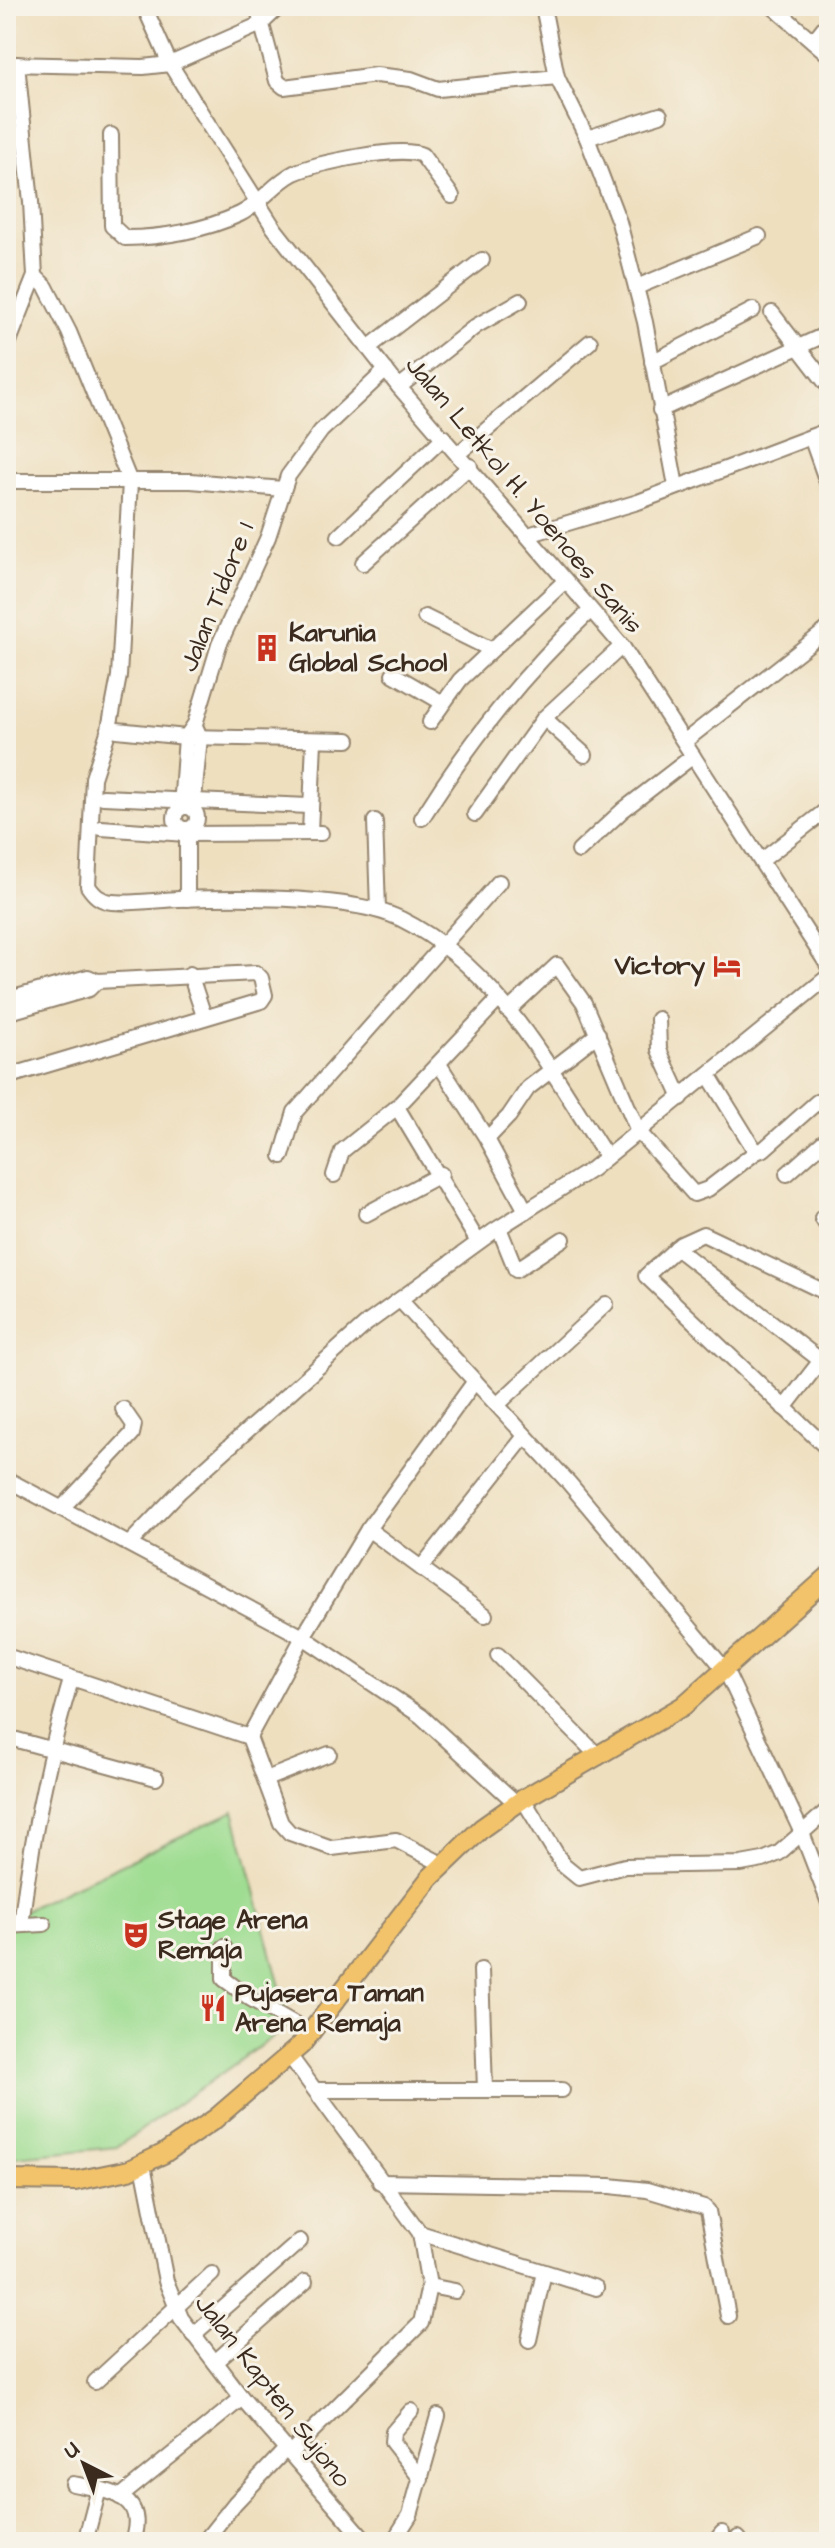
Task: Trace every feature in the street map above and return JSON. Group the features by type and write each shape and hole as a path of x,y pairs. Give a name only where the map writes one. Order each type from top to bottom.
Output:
{"main road":[{"path":"6,2180 75,2181 143,2165 215,2119 311,2033 442,1864 520,1801 683,1706 726,1671 829,1576"}],"street":[{"name":"Jalan Letkol H. Yoenoes Sanis","path":"144,6 170,64 274,228 399,387 459,453 622,646 828,966"},
{"path":"257,6 277,81 284,87 376,75 411,79 438,89 557,77"},
{"path":"6,349 35,276 31,202 11,64 143,67 170,64 261,24 280,6"},
{"path":"543,6 557,77 587,138 619,222 637,287 676,486"},
{"path":"772,6 829,55"},
{"path":"813,41 829,21"},
{"path":"587,138 660,115"},
{"path":"111,135 112,226 125,238 153,238 211,223 260,204 294,174 401,150 422,155 452,196"},
{"path":"637,287 759,236"},
{"path":"368,348 482,260"},
{"path":"35,276 46,287 69,332 130,482 119,676 109,729 93,778 88,886 96,898 110,902 187,899 355,903 403,920 443,946 504,1005 553,1071 606,1156"},
{"path":"399,387 476,326 520,301"},
{"path":"652,362 753,310"},
{"path":"772,313 829,387"},
{"path":"660,410 829,333"},
{"path":"459,453 590,342"},
{"name":"Jalan Tidore 1","path":"187,806 194,733 219,645 268,537 283,489 296,461 321,431 386,370"},
{"path":"528,535 638,502 829,430"},
{"path":"339,536 444,437"},
{"path":"811,437 829,488"},
{"path":"363,563 470,466"},
{"path":"6,481 191,481 283,489"},
{"path":"430,722 490,649 565,581"},
{"path":"422,818 500,705 537,660 590,611"},
{"path":"425,617 490,649"},
{"path":"685,741 829,628"},
{"path":"475,814 544,718 622,646"},
{"path":"393,674 443,703"},
{"path":"544,718 585,755"},
{"path":"117,730 314,741 348,740"},
{"path":"101,828 186,832 316,832 309,806 314,741"},
{"path":"579,851 623,810 693,756"},
{"path":"103,797 187,806 309,806"},
{"path":"187,806 175,819 186,832 187,899"},
{"path":"761,861 829,808"},
{"path":"375,821 378,909"},
{"path":"282,1156 295,1112 499,882"},
{"path":"334,1175 342,1151 397,1107 504,1005 557,965 584,1003 638,1131 694,1194 708,1189 764,1149 817,1102 829,1110"},
{"path":"130,1543 180,1491 366,1324 478,1242 606,1156 681,1098 828,966"},
{"path":"6,1000 88,977 97,981 190,974 256,973 261,978 265,995 261,1001 6,1077"},
{"path":"190,974 204,1016"},
{"path":"6,1013 89,989 97,981"},
{"path":"658,1019 659,1050 681,1098"},
{"path":"487,1139 509,1116 528,1088 598,1034"},
{"path":"439,1064 487,1139 526,1211"},
{"path":"709,1076 756,1152"},
{"path":"397,1107 441,1174 478,1242"},
{"path":"787,1174 829,1137"},
{"path":"366,1214 441,1174"},
{"path":"499,1228 516,1270 563,1239"},
{"path":"829,1294 711,1237 697,1234 676,1248 646,1276 829,1450"},
{"path":"676,1248 827,1359 784,1408"},
{"path":"400,1300 525,1436 726,1671 802,1833 829,1903"},
{"path":"497,1405 606,1304"},
{"path":"249,1737 303,1637 368,1529 475,1381"},
{"path":"62,1508 132,1434 134,1425 123,1409"},
{"path":"421,1568 525,1436"},
{"path":"6,1479 303,1637 421,1716 520,1801 563,1865 579,1878 625,1866 741,1864 763,1860 779,1853 829,1809"},
{"path":"368,1529 485,1615"},
{"path":"498,1655 599,1757"},
{"path":"6,1656 249,1737"},
{"path":"44,1924 14,1926 50,1750 71,1680"},
{"path":"6,1737 156,1778"},
{"path":"249,1737 281,1823 290,1833 332,1848 396,1840 442,1864"},
{"path":"266,1779 329,1754"},
{"path":"224,1947 224,1979 251,1999 311,2033"},
{"path":"481,1970 485,2090"},
{"path":"204,2542 235,2503 421,2323 429,2286 420,2233 289,2055"},
{"path":"317,2090 562,2090"},
{"name":"Jalan Kapten Sujono","path":"143,2165 166,2281 174,2306 242,2398 367,2542"},
{"path":"380,2182 610,2186 647,2190 699,2205 708,2211 728,2316"},
{"path":"420,2233 596,2288"},
{"path":"193,2335 300,2241"},
{"path":"529,2340 544,2272"},
{"path":"95,2382 212,2274"},
{"path":"215,2362 305,2282"},
{"path":"429,2286 455,2291"},
{"path":"120,2497 242,2398"},
{"path":"411,2411 393,2432 392,2442 421,2479"},
{"path":"393,2542 410,2515 438,2416"},
{"path":"73,2484 120,2497 135,2509 139,2522 132,2542"},
{"path":"85,2542 99,2489"}],"green space":[{"path":"234,1811 290,2025 117,2147 6,2158 6,1919"}],"place":[{"name":"Karunia Global School","path":"267,648"},
{"name":"Victory","path":"727,966"},
{"name":"Stage Arena Remaja","path":"136,1935"},
{"name":"Pujasera Taman Arena Remaja","path":"213,2008"}]}
